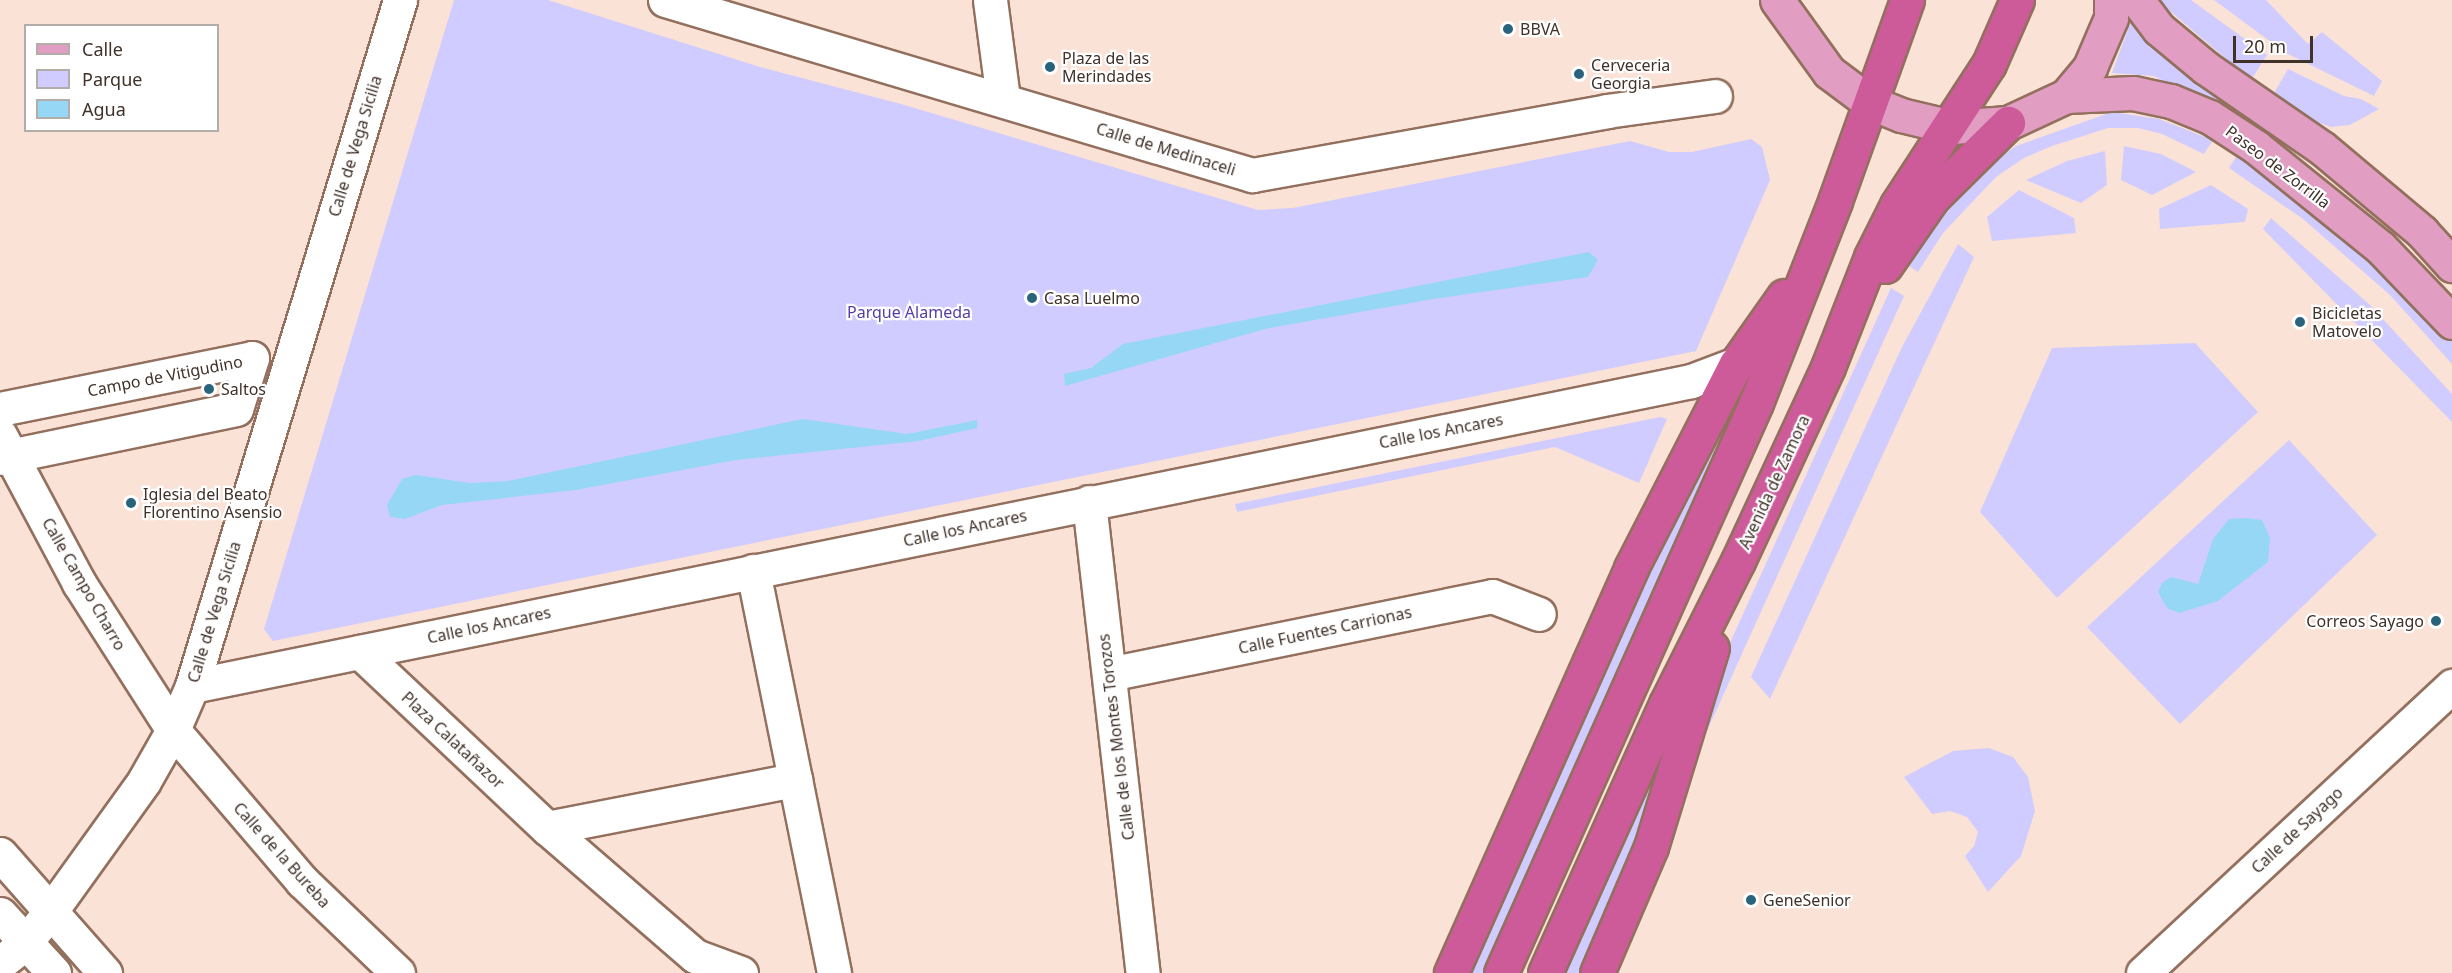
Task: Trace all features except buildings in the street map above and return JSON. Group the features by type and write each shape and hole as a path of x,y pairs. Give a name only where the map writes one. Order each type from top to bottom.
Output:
{"highway":[{"path":"1501,973 1756,403 1815,253 1907,0"},
{"name":"Avenida de Zamora","path":"1545,973 1666,704 1738,561 1828,367 1868,263 1897,205 1951,127 1989,64 2017,0"},
{"path":"1828,367 1886,266 1932,198 2008,123"},
{"path":"1451,973 1631,568 1736,364 1815,253"},
{"path":"1597,973 1651,847 1738,561"}],"main road":[{"name":"Paseo de Zorrilla","path":"1777,0 1808,38 1829,72 1869,102 1951,127 2008,123 2066,96 2133,93 2171,101 2219,122 2256,147 2380,247 2452,322"},
{"path":"1808,0 1808,38"},
{"name":"Paseo de Zorrilla","path":"2066,96 2090,67 2111,18 2111,0"},
{"path":"2138,0 2159,29 2190,55 2322,148 2422,232 2452,265"}],"street":[{"name":"Calle de Vega Sicilia","path":"12,954 50,912 144,781 173,730 192,686 400,0"},
{"name":"Calle de Medinaceli","path":"665,0 1252,175 1607,111 1715,96"},
{"path":"990,0 1002,99"},
{"name":"Campo de Vitigudino","path":"0,409 252,358 236,409 4,450"},
{"name":"Calle los Ancares","path":"192,686 1691,381 1736,364"},
{"name":"Calle Campo Charro","path":"4,450 79,583 173,730"},
{"name":"Calle de los Montes Torozos","path":"1089,502 1143,973"},
{"path":"753,571 834,973"},
{"name":"Calle Fuentes Carrionas","path":"1109,674 1492,596 1539,614"},
{"name":"Plaza Calatañazor","path":"360,652 547,828 694,956 741,973"},
{"name":"Calle de Sayago","path":"2143,973 2452,686"},
{"name":"Calle de la Bureba","path":"173,730 302,881 398,973"},
{"path":"547,828 795,780"},
{"path":"0,854 105,973"},
{"path":"0,914 12,954 54,973"}],"green space":[{"name":"Parque Alameda","path":"454,0 548,0 760,67 901,104 1258,210 1293,208 1630,141 1669,152 1692,152 1751,139 1762,147 1770,180 1696,351 273,641 264,629"},
{"path":"2157,0 2191,0 2267,55 2251,80"},
{"path":"2214,0 2266,0 2308,44 2322,32 2382,81 2374,96 2286,53"},
{"path":"2131,21 2158,53 2235,103 2228,113 2154,76 2112,73"},
{"path":"2288,69 2344,96 2361,99 2379,109 2350,125 2331,127 2315,121 2274,93"},
{"path":"2112,112 2159,119 2213,140 2204,154 2162,134 2138,128 2108,128 2052,146 2024,158 1996,177 1943,233 1918,272 1904,263 1941,211 1987,166 2016,146"},
{"path":"2124,146 2161,154 2196,172 2152,195 2121,180"},
{"path":"2105,151 2107,185 2081,203 2026,180 2067,161"},
{"path":"2239,152 2399,281 2452,340 2452,364 2390,295 2303,219 2229,168"},
{"path":"2211,185 2248,209 2245,222 2160,229 2159,209"},
{"path":"2019,190 2074,218 2076,233 1992,241 1987,217"},
{"path":"2271,218 2369,304 2452,394 2452,422 2263,229"},
{"path":"1958,244 1974,257 1770,699 1751,677 1902,347"},
{"path":"1891,288 1904,296 1683,784 1729,645"},
{"path":"2195,343 2258,412 2057,598 1980,512 2052,348"},
{"path":"1759,358 1483,973 1461,973 1659,542"},
{"path":"1660,417 1667,419 1639,483 1555,447 1237,512 1235,504"},
{"path":"2289,440 2377,535 2180,724 2087,627"},
{"path":"1691,689 1636,857 1586,973 1564,973"},
{"path":"1989,748 2013,757 2028,777 2035,811 2021,856 1988,892 1965,856 1974,846 1978,832 1967,817 1950,811 1932,814 1904,777 1953,751"}],"water":[{"path":"1589,252 1598,260 1588,277 1433,299 1265,329 1065,386 1064,374 1091,368 1123,344"},
{"path":"803,419 907,434 977,420 977,428 919,441 736,460 576,490 442,505 405,519 390,517 387,505 402,479 416,475 470,483 508,481"},
{"path":"2229,519 2262,520 2270,538 2268,562 2218,601 2179,613 2167,608 2158,592 2162,583 2171,577 2198,584 2213,539"}],"place":[{"name":"BBVA","path":"1508,29"},
{"name":"Plaza de las Merindades","path":"1050,67"},
{"name":"Cerveceria Georgia","path":"1579,74"},
{"name":"Casa Luelmo","path":"1032,298"},
{"name":"Bicicletas Matovelo","path":"2300,322"},
{"name":"Saltos","path":"209,389"},
{"name":"Iglesia del Beato Florentino Asensio","path":"131,503"},
{"name":"Correos Sayago","path":"2436,621"},
{"name":"GeneSenior","path":"1751,900"}]}
